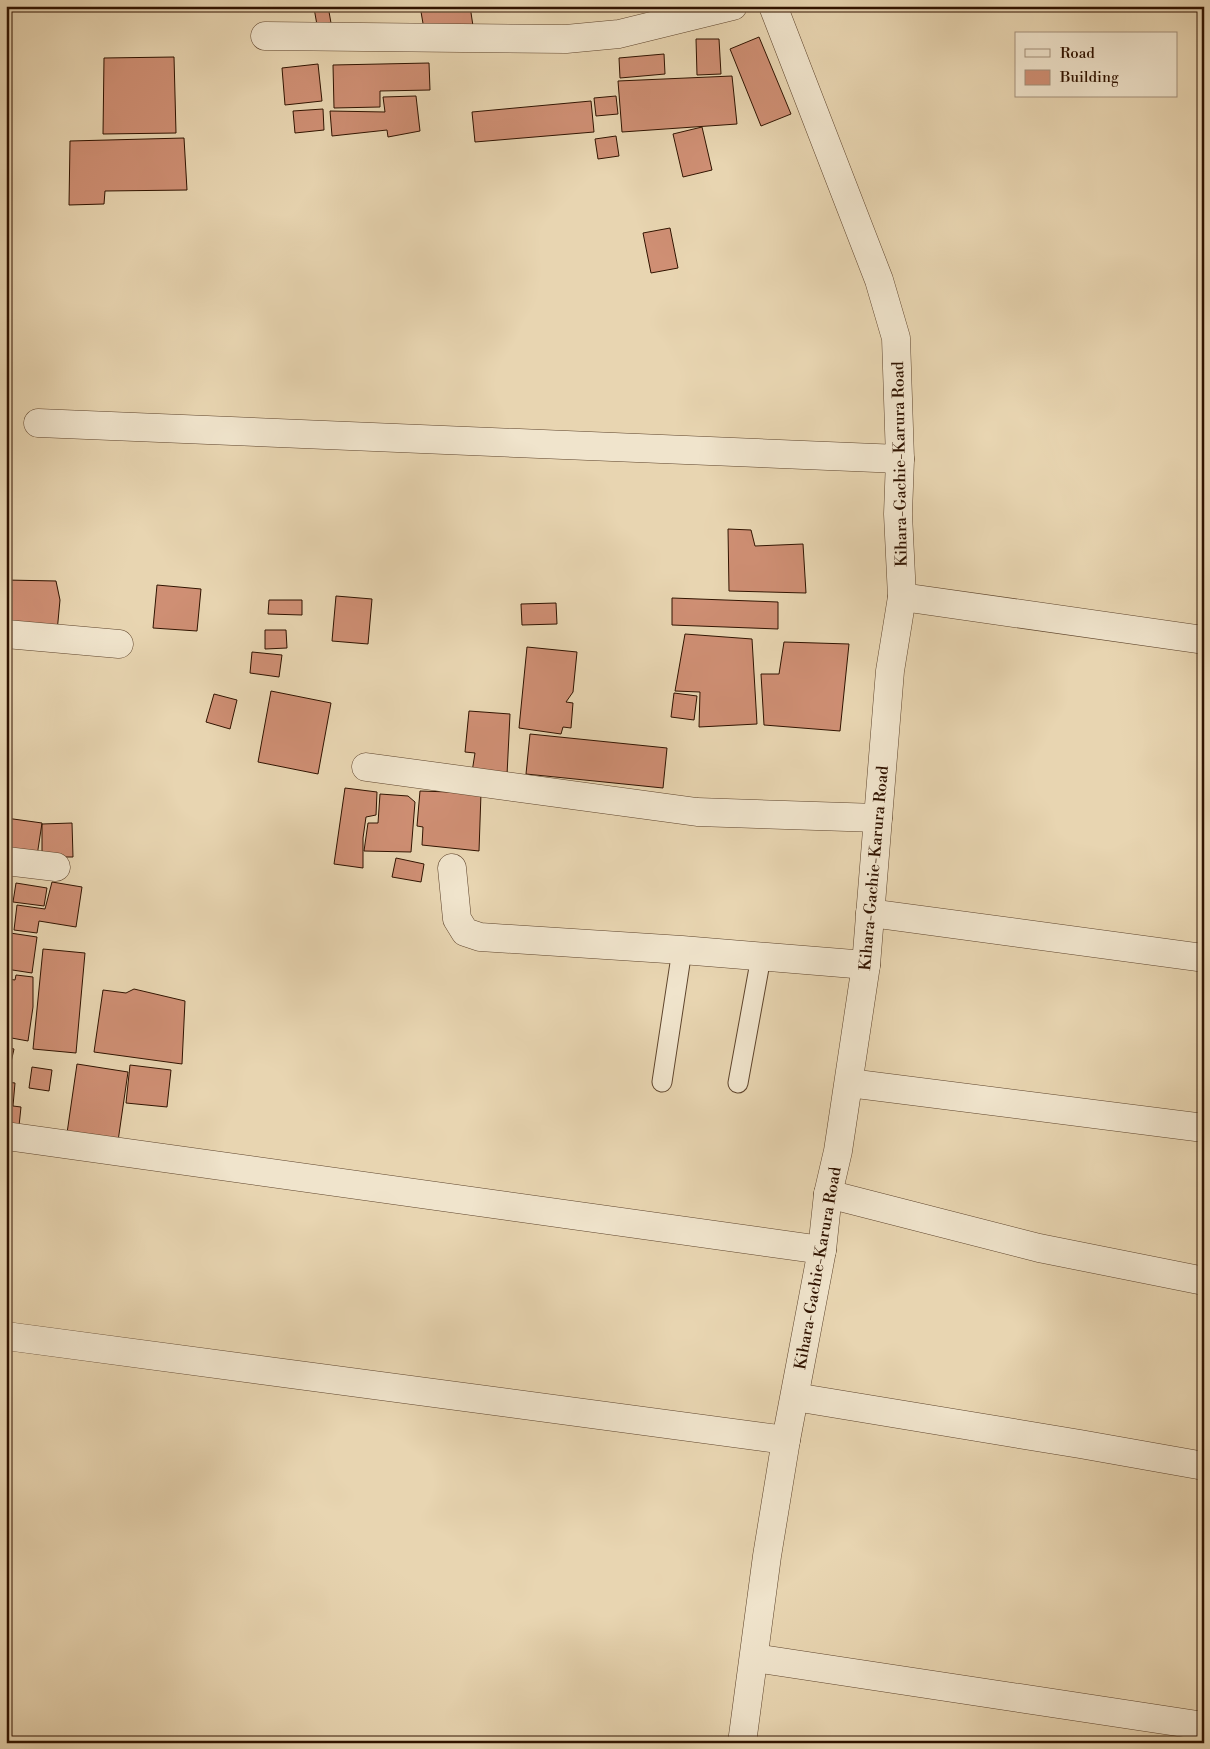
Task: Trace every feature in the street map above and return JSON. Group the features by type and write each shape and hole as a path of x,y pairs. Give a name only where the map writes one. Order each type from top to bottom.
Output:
{"street":[{"path":"265,36 566,39 619,34 733,6"},
{"name":"Kihara-Gachie-Karura Road","path":"742,1743 755,1658 767,1556 786,1440 822,1250 828,1194 838,1151 866,965 890,671 902,597 898,514 900,459 896,338 879,280 773,6"},
{"path":"38,423 900,459"},
{"path":"902,597 1204,640"},
{"path":"6,634 120,644"},
{"path":"366,767 697,812 878,818"},
{"path":"6,861 56,867"},
{"path":"452,868 458,919 465,932 480,937 682,950 866,965"},
{"path":"870,913 1204,958"},
{"path":"849,1083 1204,1128"},
{"path":"6,1136 822,1250"},
{"path":"828,1194 1039,1248 1204,1281"},
{"path":"6,1336 786,1440"},
{"path":"795,1397 1204,1466"},
{"path":"755,1658 1204,1726"}],"lane":[{"path":"662,1082 682,950"},
{"path":"738,1084 761,957"}],"building":[{"path":"328,6 331,23 317,25 314,8"},
{"path":"420,6 470,6 473,26 425,35"},
{"path":"759,37 791,114 761,126 730,49"},
{"path":"696,39 719,39 721,74 697,75"},
{"path":"664,54 665,74 620,78 619,58"},
{"path":"174,57 176,133 103,134 104,58"},
{"path":"429,63 430,90 380,91 380,107 334,108 333,65"},
{"path":"318,64 322,101 285,105 282,68"},
{"path":"732,76 737,124 622,132 618,81"},
{"path":"416,96 420,131 388,137 387,130 332,136 330,111 385,112 383,97"},
{"path":"616,96 618,114 596,116 594,98"},
{"path":"591,101 594,132 475,142 472,112"},
{"path":"323,109 324,130 295,133 293,111"},
{"path":"702,127 712,170 683,177 673,134"},
{"path":"616,136 619,156 598,159 595,139"},
{"path":"184,138 187,190 105,191 104,204 69,205 70,141"},
{"path":"670,228 678,268 651,273 643,233"},
{"path":"728,529 751,530 755,546 803,544 806,593 729,591"},
{"path":"6,580 56,581 60,600 57,632 6,627"},
{"path":"157,585 201,589 197,631 153,628"},
{"path":"336,596 372,599 368,644 332,641"},
{"path":"672,598 778,602 778,629 672,625"},
{"path":"269,600 302,600 302,615 268,614"},
{"path":"556,603 557,624 522,625 521,604"},
{"path":"265,630 286,630 287,648 265,649"},
{"path":"685,634 752,639 757,724 699,727 700,692 675,691"},
{"path":"784,642 849,644 840,731 764,725 761,674 779,674"},
{"path":"527,647 577,652 573,692 566,702 573,703 571,728 563,727 561,734 519,728"},
{"path":"252,652 282,655 279,677 250,673"},
{"path":"271,691 331,703 318,774 258,762"},
{"path":"674,693 697,696 694,720 671,717"},
{"path":"214,694 237,700 230,729 206,722"},
{"path":"469,711 510,714 507,775 472,772 475,753 465,752"},
{"path":"530,734 667,748 663,788 526,774"},
{"path":"345,788 377,792 376,815 366,817 363,838 363,868 334,864"},
{"path":"420,791 481,793 479,851 422,845 423,827 417,826"},
{"path":"380,794 408,796 415,802 411,852 364,851 368,823 378,823"},
{"path":"6,818 42,823 37,856 6,851"},
{"path":"72,823 73,857 42,857 42,824"},
{"path":"396,858 424,864 421,882 392,877"},
{"path":"52,882 82,887 76,927 39,921 37,933 14,930 17,905 45,909"},
{"path":"16,883 47,888 44,906 13,902"},
{"path":"10,933 37,937 32,973 6,969 6,954"},
{"path":"43,949 85,953 76,1053 33,1049"},
{"path":"16,975 33,977 33,1007 28,1041 6,1037 8,979 15,980"},
{"path":"134,989 185,1001 182,1064 94,1052 103,990 126,993"},
{"path":"6,1047 14,1049 7,1080 6,1080"},
{"path":"77,1064 128,1072 117,1148 66,1140"},
{"path":"130,1065 171,1070 167,1107 126,1103"},
{"path":"32,1067 52,1070 49,1091 29,1088"},
{"path":"6,1082 15,1083 13,1106 21,1107 19,1126 6,1124"}]}
